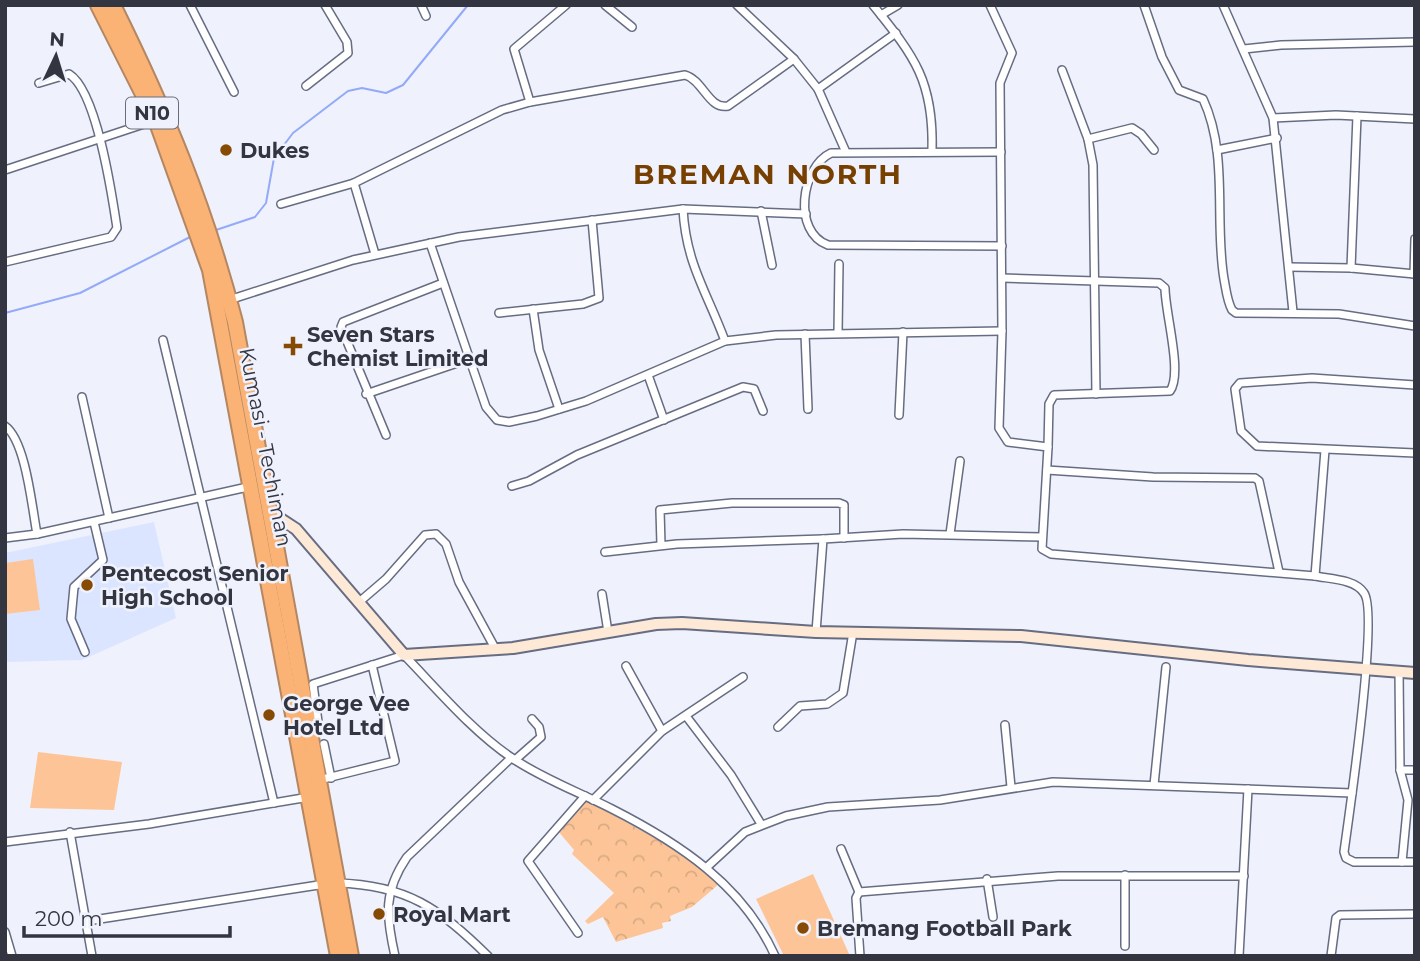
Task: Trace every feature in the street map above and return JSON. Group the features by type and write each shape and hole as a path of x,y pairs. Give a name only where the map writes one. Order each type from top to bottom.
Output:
{"highway":[{"name":"N10","path":"98,5 156,120 207,240 258,437 270,512 325,779 331,883 351,956"},
{"name":"N10","path":"113,5 174,135 201,224"},
{"name":"Kumasi - Techiman","path":"223,301 253,485 310,797 331,883 338,956"}],"street":[{"path":"190,5 234,92"},
{"path":"306,86 348,53 347,42 325,5"},
{"path":"421,5 426,16"},
{"path":"530,102 514,49 566,5"},
{"path":"605,5 632,27"},
{"path":"737,5 794,59 818,89 845,150"},
{"path":"873,5 896,33 923,76 930,100 932,151"},
{"path":"881,15 898,5"},
{"path":"989,5 1012,53 1000,83 1002,331 999,428 1001,437 1008,442 1048,447"},
{"path":"1144,5 1163,57 1179,90 1204,101 1217,150 1219,233 1228,304 1236,313 1293,312 1363,317 1415,326"},
{"path":"1223,5 1273,118 1293,312"},
{"path":"818,89 896,33"},
{"path":"1244,49 1282,45 1415,42"},
{"path":"281,204 354,183 480,119 530,102 685,75 696,80 717,106 722,107 728,106 794,59"},
{"path":"1062,71 1088,139 1093,165 1096,394"},
{"path":"5,262 111,237 117,228 100,138 86,96 74,76 63,75 38,83"},
{"path":"1273,118 1357,116 1415,119"},
{"path":"1351,268 1357,116"},
{"path":"5,170 156,120"},
{"path":"1088,139 1132,128 1154,150"},
{"path":"1217,150 1277,138"},
{"path":"1001,152 845,150 831,153 817,163 809,178 806,214 812,234 818,242 828,245 1002,246"},
{"path":"354,183 375,254"},
{"path":"223,301 375,254 430,243 683,209 806,214"},
{"path":"683,209 687,250 693,269 725,341"},
{"path":"761,211 772,265"},
{"path":"499,313 583,303 599,298 592,220"},
{"path":"1289,267 1351,268 1414,274 1415,239"},
{"path":"430,243 486,407 497,420 509,422 559,409 648,375 725,341 805,334 1002,331"},
{"path":"838,333 839,264"},
{"path":"1002,278 1163,285 1175,377 1170,391 1163,394 1054,395 1050,399 1042,549 1051,554 1315,576 1352,583 1363,590 1369,601 1366,669 1344,852 1346,858 1354,862 1415,862"},
{"path":"386,435 341,332 343,322 443,283"},
{"path":"533,309 539,350 559,409"},
{"path":"899,415 903,332"},
{"path":"805,334 808,409"},
{"path":"163,340 274,803"},
{"path":"366,394 469,359"},
{"path":"648,375 664,420"},
{"path":"1415,384 1312,378 1237,385 1237,419 1247,440 1267,448 1415,453"},
{"path":"512,486 529,481 577,455 743,387 754,389 763,411"},
{"path":"82,397 109,518"},
{"path":"5,426 15,434 37,534"},
{"path":"1315,576 1325,450"},
{"path":"950,534 960,461"},
{"path":"1047,470 1153,477 1255,478 1259,481 1279,572"},
{"path":"5,538 94,522 253,485"},
{"path":"661,545 660,510 732,503 839,503 845,505 844,538"},
{"path":"270,512 296,529 404,655 462,715 513,759 653,832 707,867 753,916 775,956"},
{"path":"85,652 71,619 74,587 103,560 94,522"},
{"path":"358,603 386,579 425,535 436,534 446,544 459,582 496,650"},
{"path":"605,552 661,545 950,534 1042,537"},
{"path":"816,632 824,540"},
{"path":"602,594 608,632"},
{"path":"317,722 313,684 404,655 496,650 682,623 816,632 1021,636 1248,660 1415,673"},
{"path":"778,727 800,706 827,704 843,693 853,632"},
{"path":"324,744 325,779 395,761 372,665"},
{"path":"626,666 662,730"},
{"path":"1154,785 1166,667"},
{"path":"1399,671 1401,770 1408,800 1402,862"},
{"path":"578,933 528,861 589,798 662,730 743,677"},
{"path":"686,716 725,766 761,824"},
{"path":"395,956 391,936 390,887 407,858 513,759 541,737 539,727 532,719"},
{"path":"1005,725 1011,788"},
{"path":"1401,770 1415,769"},
{"path":"707,867 727,846 761,824 828,807 940,800 1053,782 1352,793"},
{"path":"1239,956 1248,789"},
{"path":"5,842 149,824 310,797"},
{"path":"70,832 92,956"},
{"path":"841,849 859,892 856,898 860,956"},
{"path":"859,892 987,880 1125,875 1244,876"},
{"path":"1125,875 1125,947"},
{"path":"987,880 993,917"},
{"path":"87,921 331,883 390,887 460,928 488,956"},
{"path":"1331,956 1336,918 1340,915 1415,914"},
{"path":"5,932 12,956"}],"shaded area":[{"name":"Pentecost Senior High School","path":"154,522 176,618 82,660 5,662 5,553"}],"green space":[{"path":"33,559 40,610 5,614 5,563"},
{"path":"38,752 122,762 114,810 30,808"},
{"path":"586,800 679,851 719,884 692,907 670,916 671,921 662,923 663,928 616,942 603,917 588,924 585,921 614,893 572,854 574,850 558,831"},
{"name":"Bremang Football Park","path":"813,874 850,956 784,956 756,899"}],"waterway":[{"path":"216,230 255,217 266,203 274,158 293,133 348,91 362,88 386,93 403,85 468,5"},
{"path":"5,313 80,293 190,237"}],"place":[{"name":"Dukes","path":"226,150"},
{"name":"Seven Stars Chemist Limited","path":"293,346"},
{"name":"Pentecost Senior High School","path":"87,585"},
{"name":"George Vee Hotel Ltd","path":"269,715"},
{"name":"Royal Mart","path":"379,914"},
{"name":"Bremang Football Park","path":"803,928"}],"district":[{"name":"BREMAN NORTH","path":"768,174"}]}
